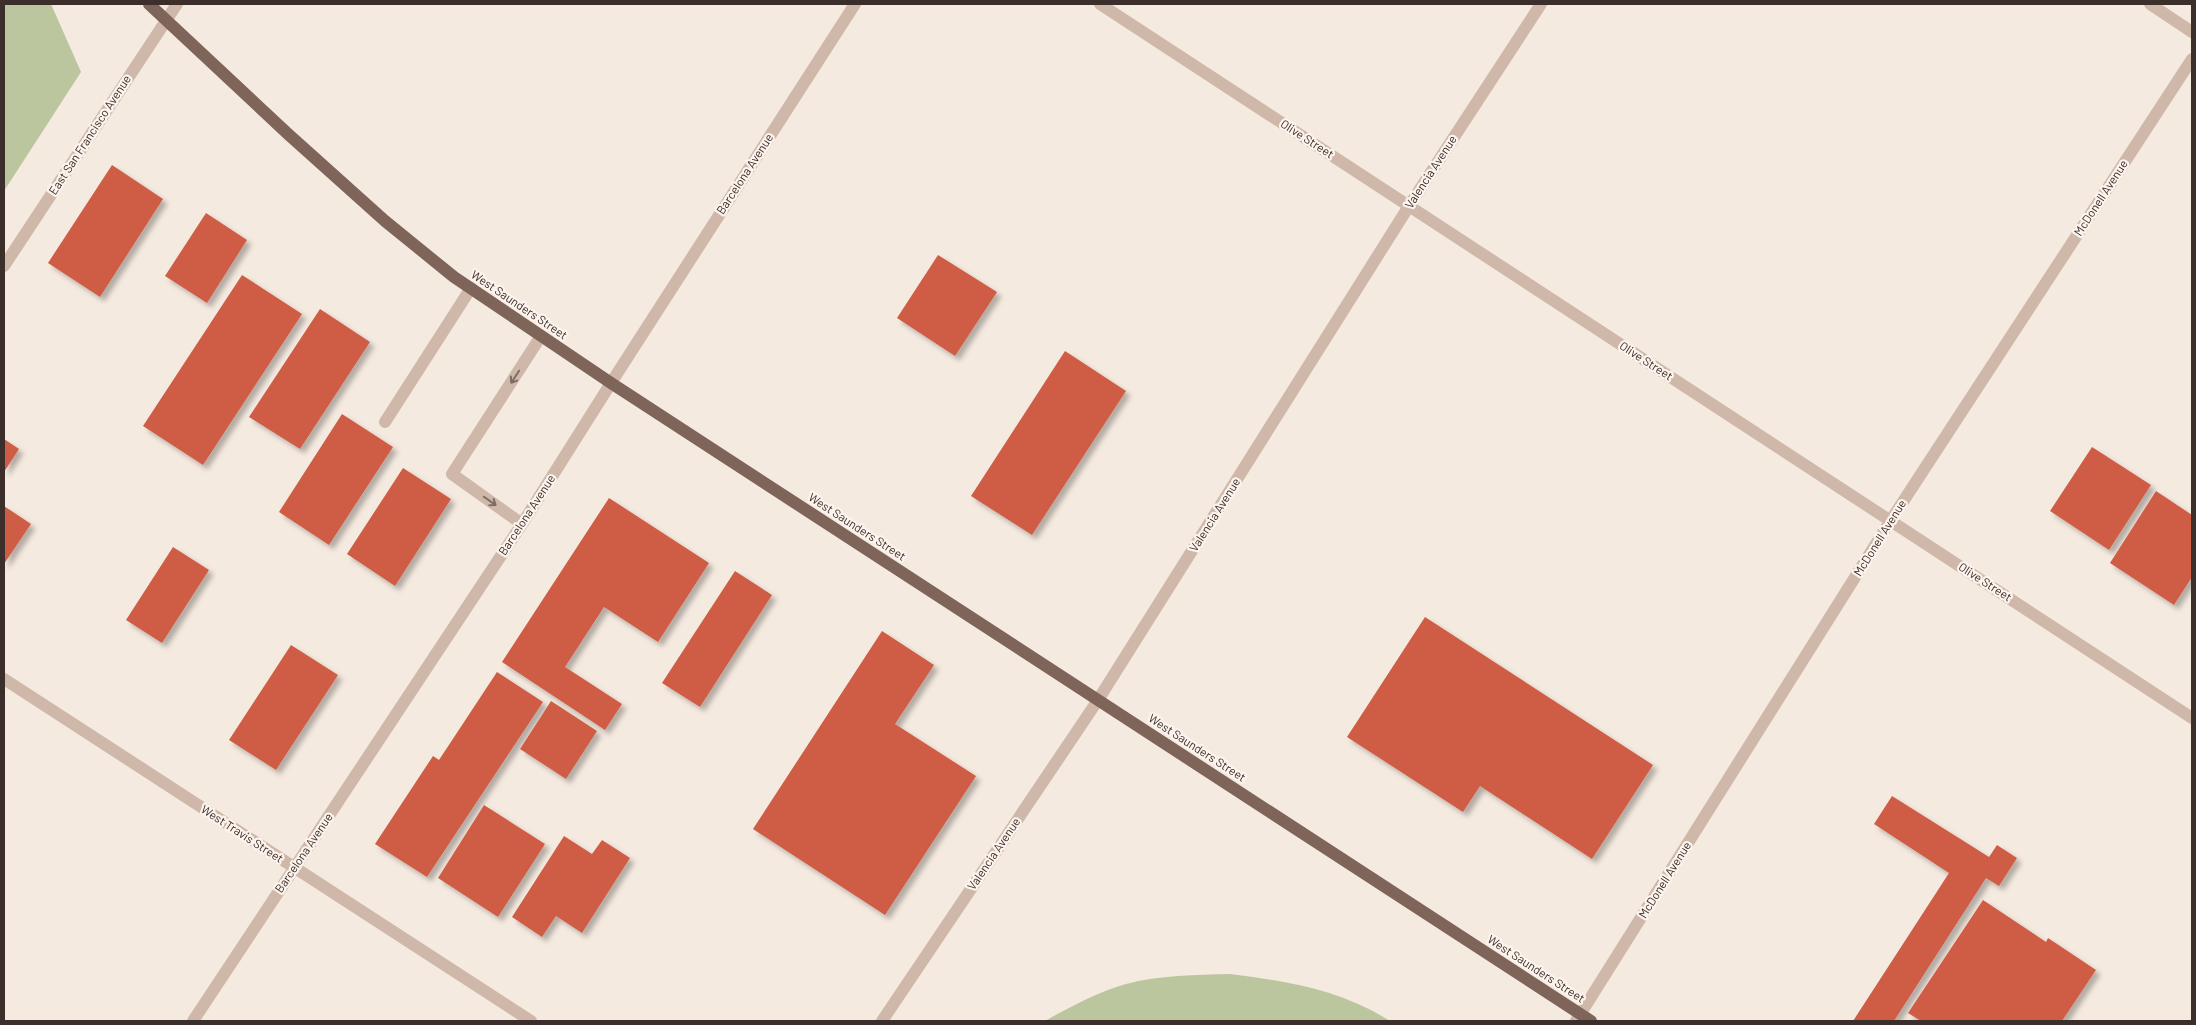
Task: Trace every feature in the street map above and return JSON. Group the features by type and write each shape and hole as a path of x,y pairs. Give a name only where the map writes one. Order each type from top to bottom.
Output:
{"main road":[{"name":"West Saunders Street","path":"149,4 378,215 454,277 611,383 1098,700 1582,1019"}],"street":[{"name":"East San Francisco Avenue","path":"4,266 177,4"},
{"name":"Barcelona Avenue","path":"193,1021 522,524 855,4"},
{"name":"Olive Street","path":"1100,4 2192,718"},
{"name":"Valencia Avenue","path":"882,1021 1098,700 1409,206 1541,4"},
{"path":"2150,4 2192,32"},
{"name":"McDonell Avenue","path":"1582,1019 1891,520 2192,59"},
{"path":"385,422 471,288"},
{"path":"522,524 452,474 541,336"},
{"name":"West Travis Street","path":"4,680 531,1021"}],"green space":[{"path":"4,4 51,4 81,72 4,191"},
{"path":"1230,974 1313,988 1371,1010 1390,1021 1045,1021 1074,1005 1126,984 1164,977"}],"building":[{"path":"112,165 163,199 100,297 48,263"},
{"path":"206,213 247,240 207,303 165,276"},
{"path":"938,255 997,292 955,356 897,318"},
{"path":"242,275 302,314 203,465 143,426"},
{"path":"320,309 370,342 300,449 249,417"},
{"path":"1065,351 1126,391 1032,535 971,496"},
{"path":"342,414 393,447 329,545 279,512"},
{"path":"4,439 19,449 4,472"},
{"path":"2092,447 2151,485 2109,550 2050,511"},
{"path":"403,468 451,499 395,586 347,554"},
{"path":"2156,491 2192,515 2192,577 2174,605 2110,563"},
{"path":"609,498 709,563 658,642 604,607 565,667 622,704 605,730 502,662"},
{"path":"4,506 31,524 4,564"},
{"path":"173,547 209,570 162,643 126,620"},
{"path":"735,571 772,595 700,707 662,683"},
{"path":"1425,617 1653,765 1592,859 1480,786 1463,812 1347,737"},
{"path":"882,631 934,665 895,724 976,776 885,915 753,829"},
{"path":"291,645 338,675 276,770 229,740"},
{"path":"497,672 543,702 427,877 375,844 433,756 439,760"},
{"path":"551,701 597,731 566,779 520,749"},
{"path":"1892,796 1989,857 1997,845 2017,858 1999,886 1986,878 1894,1021 1853,1021 1949,873 1874,824"},
{"path":"484,805 545,844 498,917 438,878"},
{"path":"564,836 592,854 602,840 630,858 582,933 556,916 542,937 512,917"},
{"path":"1983,900 2046,942 2048,938 2096,970 2062,1021 1921,1021 1908,1013"}]}
